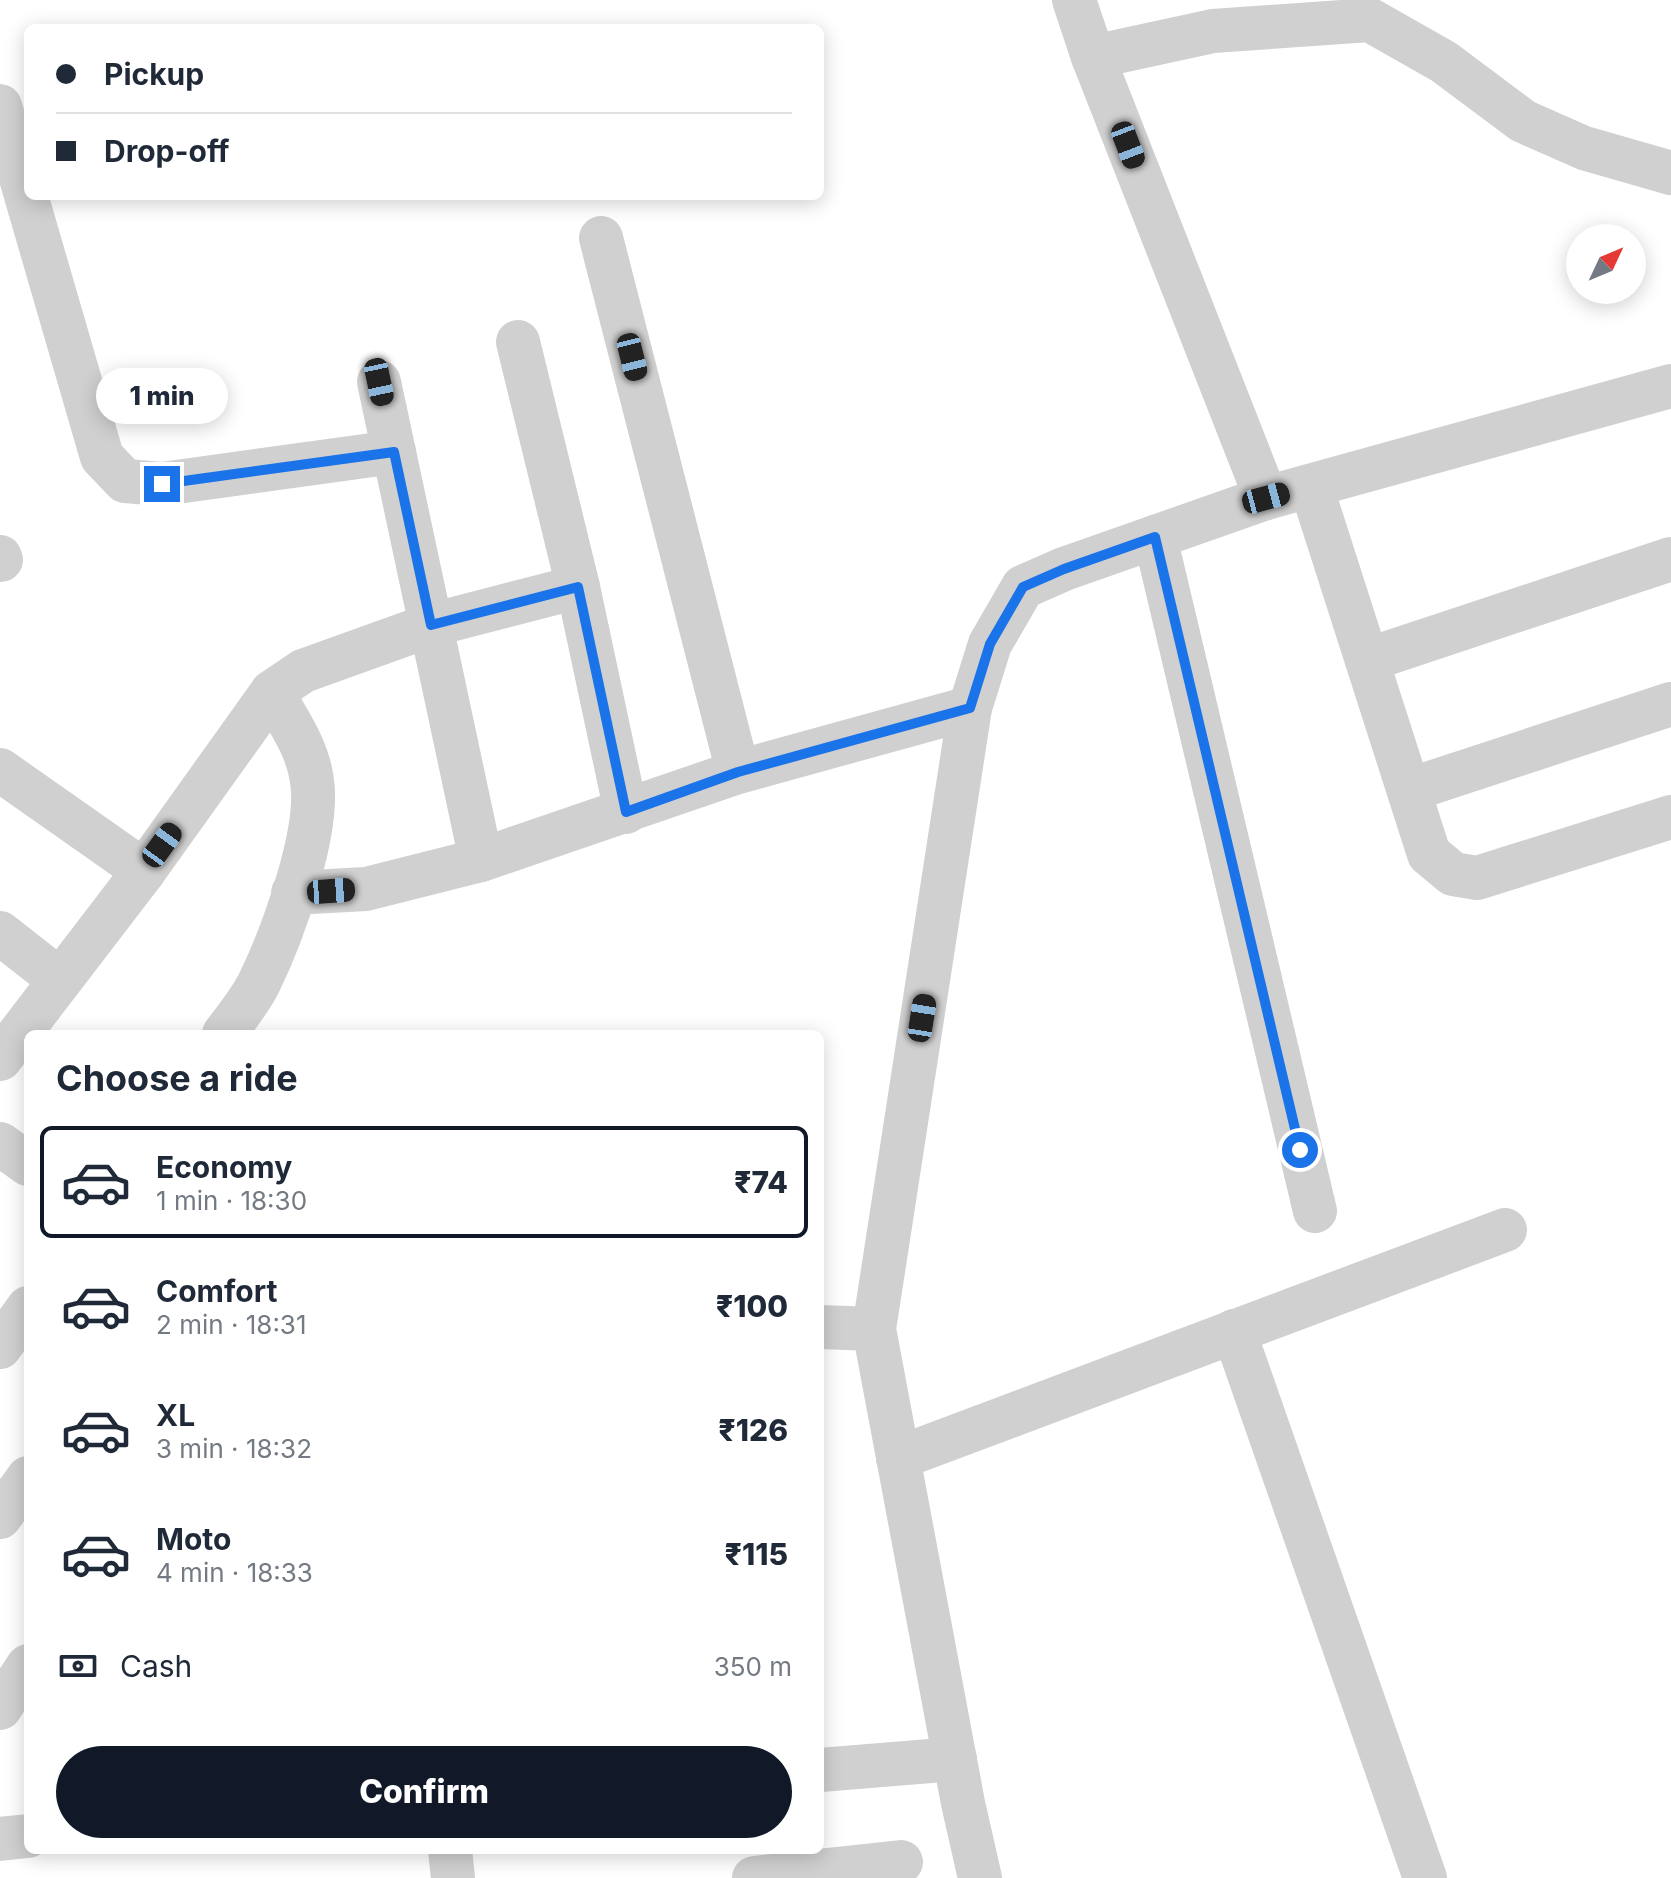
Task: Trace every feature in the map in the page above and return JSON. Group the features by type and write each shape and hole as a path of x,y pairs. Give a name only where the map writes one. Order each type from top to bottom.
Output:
{"street":[{"path":"1074,0 1093,57 1266,498"},
{"path":"1093,57 1213,31 1370,20 1444,62 1523,121 1584,148 1671,173"},
{"path":"0,106 24,189"},
{"path":"27,200 102,457 125,481 162,484 394,452"},
{"path":"601,238 738,772"},
{"path":"518,342 578,587 626,812"},
{"path":"379,382 481,860"},
{"path":"980,1878 874,1329 970,708 990,644 1023,587 1064,569 1266,498 1671,386"},
{"path":"1311,486 1429,854 1453,874 1477,878 1671,817"},
{"path":"1155,537 1315,1211"},
{"path":"1367,660 1671,559"},
{"path":"0,1059 144,871 272,692 303,671 431,625 578,587"},
{"path":"227,1030 258,984 301,873 314,808 313,782 306,752 272,692"},
{"path":"1409,790 1671,704"},
{"path":"293,893 366,889 481,860 738,772 970,708"},
{"path":"0,770 144,871"},
{"path":"0,933 60,980"},
{"path":"0,1144 24,1161"},
{"path":"898,1458 1505,1230"},
{"path":"0,1347 24,1314"},
{"path":"824,1327 874,1329"},
{"path":"1234,1331 1425,1878"},
{"path":"0,1708 24,1672"},
{"path":"824,1770 955,1759"},
{"path":"0,1839 24,1836"},
{"path":"450,1854 453,1878"},
{"path":"754,1878 901,1862"}],"route":[{"path":"162,484 394,452 431,625 578,587 626,812 738,772 970,708 990,644 1023,587 1155,537 1300,1150"}]}
